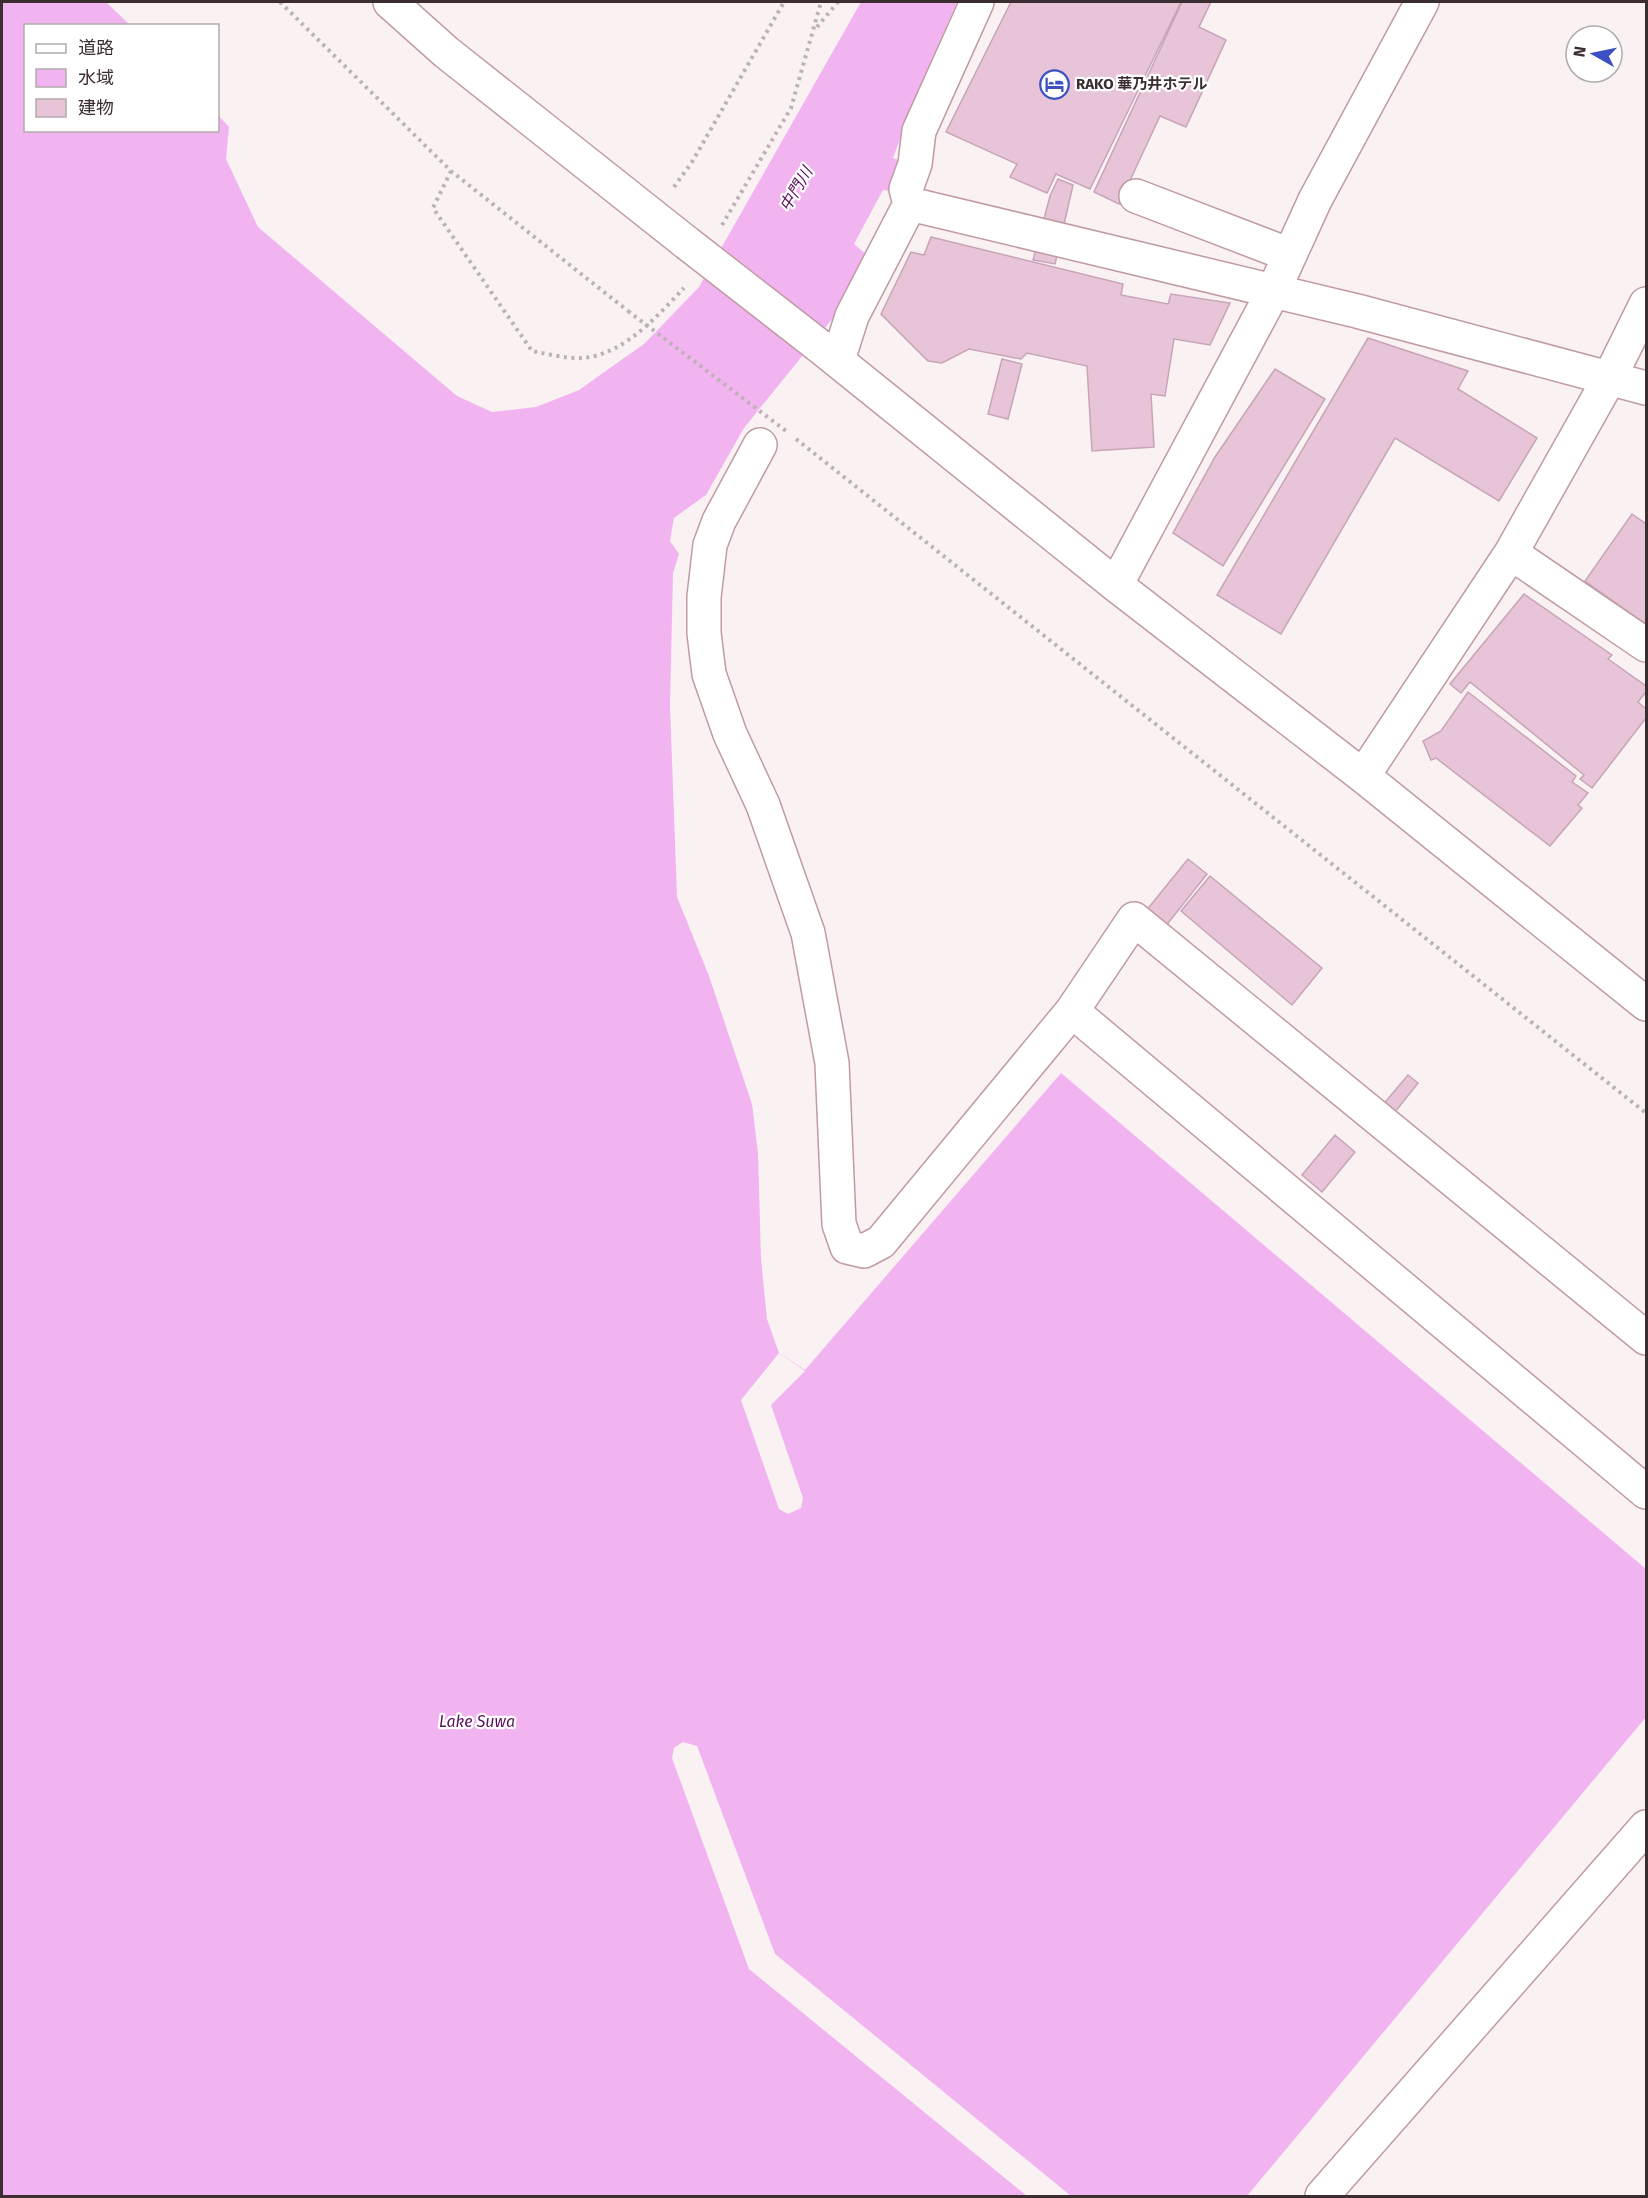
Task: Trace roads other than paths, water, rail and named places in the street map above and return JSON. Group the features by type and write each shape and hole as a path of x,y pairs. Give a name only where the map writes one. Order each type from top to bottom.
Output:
{"street":[{"path":"390,2 446,52 828,353 1116,585 1364,776 1647,1004"},
{"path":"828,353 852,316 910,204 906,189 915,164 919,131 977,2"},
{"path":"1116,585 1273,292 1315,200 1422,2"},
{"path":"1136,196 1290,255"},
{"path":"910,204 1357,311 1647,388"},
{"path":"1364,776 1511,553 1609,379 1647,304"},
{"path":"773,438 719,521 710,545 704,597 704,633 713,684 730,734 763,805 808,933 831,1063 839,1224 847,1247 864,1251 881,1242 1072,1011 1134,919 1647,1338"},
{"path":"1511,553 1647,645"},
{"path":"1072,1011 1647,1492"},
{"path":"1322,2196 1647,1827"}],"water":[{"name":"Lake Suwa","path":"2,2 106,2 129,24 24,24 24,132 219,132 219,116 229,127 226,159 258,227 457,396 492,412 536,407 579,390 644,344 699,287 861,2 957,2 917,93 893,158 907,163 898,192 883,190 854,244 867,255 837,313 744,428 706,495 674,518 670,541 679,554 673,573 670,705 677,897 709,976 752,1104 758,1153 761,1259 767,1319 779,1353 805,1370 1061,1073 1646,1569 1646,1717 1247,2196 2,2196"}],"place":[{"name":"RAKO 華乃井ホテル","path":"1055,84"}],"water label":[{"name":"中門川","path":"796,189"}]}
